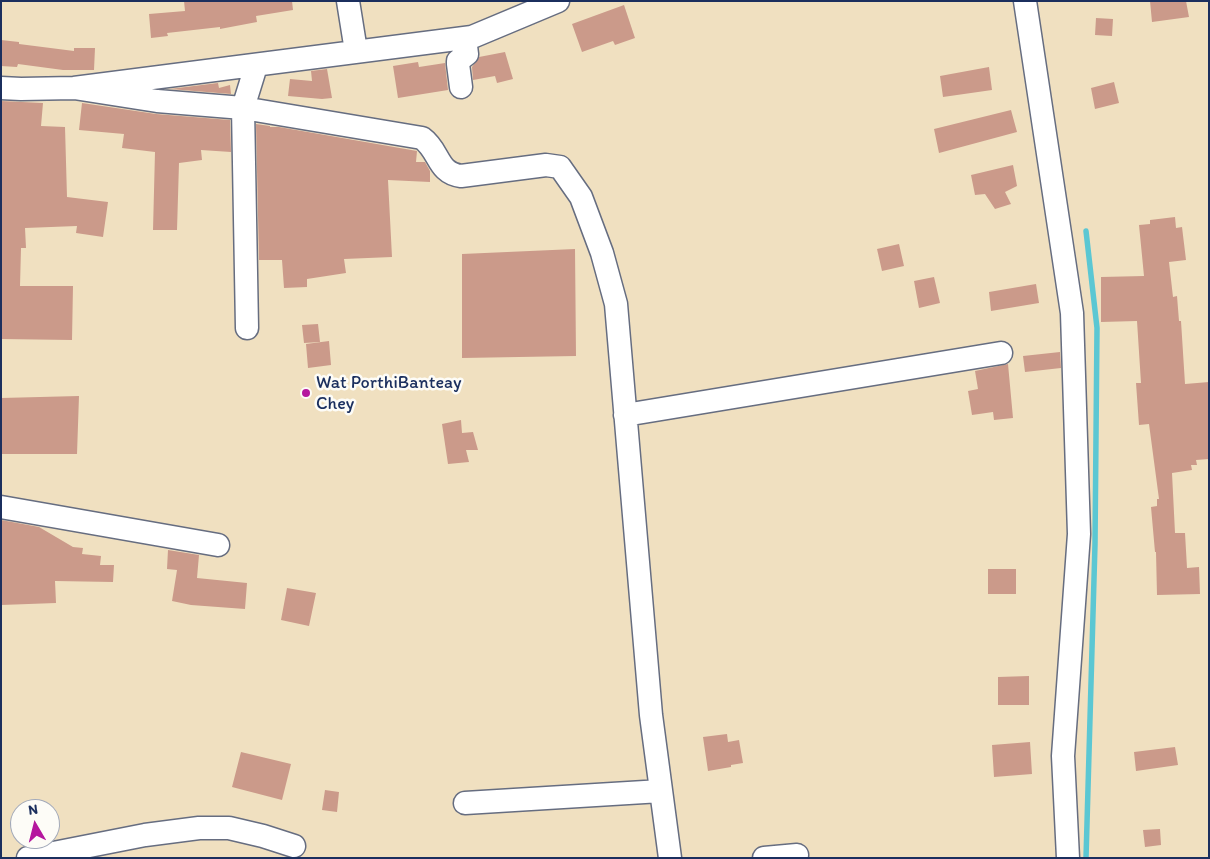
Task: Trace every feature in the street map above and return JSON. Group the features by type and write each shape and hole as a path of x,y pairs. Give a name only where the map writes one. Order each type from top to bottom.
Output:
{"street":[{"path":"348,1 356,51"},
{"path":"1,88 21,90 74,88 465,38 483,33 558,1"},
{"path":"1025,1 1072,313 1079,534 1063,756 1068,858"},
{"path":"461,87 458,61 467,54 465,38"},
{"path":"247,328 243,108 256,66"},
{"path":"74,88 157,101 243,108 422,138 429,143 450,174 461,176 546,164 560,167 581,197 602,253 616,304 651,715 670,858"},
{"path":"625,414 1001,353"},
{"path":"1,507 218,545"},
{"path":"465,803 661,790"},
{"path":"28,858 145,835 199,828 229,828 294,846"},
{"path":"764,858 797,855"}],"building":[{"path":"184,1 292,1 293,10 256,16 257,22 220,29 220,27 167,33 168,36 151,38 149,14 185,11"},
{"path":"1150,1 1186,1 1189,17 1152,22"},
{"path":"624,5 635,38 615,45 613,41 582,52 572,24"},
{"path":"1096,18 1113,19 1112,36 1095,35"},
{"path":"1,40 74,51 74,48 95,48 94,70 63,70 18,64 17,67 1,66"},
{"path":"505,52 513,79 497,83 495,76 473,80 472,67 479,57"},
{"path":"418,62 419,67 445,63 448,90 398,98 393,66"},
{"path":"989,67 992,90 943,97 940,76"},
{"path":"327,69 332,98 288,96 290,79 312,81 311,71"},
{"path":"1114,82 1119,103 1095,109 1091,88"},
{"path":"218,83 219,88 230,85 231,94 170,89"},
{"path":"1,101 43,103 41,126 65,127 67,197 108,202 103,237 76,233 77,226 25,228 26,248 21,248 20,286 73,286 72,340 1,339"},
{"path":"82,103 156,114 230,120 231,152 201,150 202,160 179,163 177,230 153,230 155,152 122,148 124,134 79,130"},
{"path":"1011,110 1017,132 939,153 934,129"},
{"path":"256,124 417,151 416,162 425,162 430,171 430,182 388,180 392,257 344,259 346,273 307,279 307,287 284,288 282,260 259,260"},
{"path":"1013,165 1017,186 1005,192 1011,204 995,209 985,194 975,195 971,175"},
{"path":"1175,217 1176,228 1182,227 1186,260 1169,262 1173,297 1177,296 1179,321 1181,321 1185,384 1209,382 1209,459 1196,460 1197,465 1191,465 1192,470 1172,473 1175,533 1185,533 1187,568 1199,567 1200,594 1157,595 1156,552 1151,507 1157,506 1157,499 1159,499 1149,424 1139,425 1136,383 1141,383 1137,321 1101,322 1101,277 1144,276 1139,225 1150,224 1150,220"},
{"path":"899,244 904,266 882,271 877,249"},
{"path":"575,249 576,356 462,358 462,254"},
{"path":"934,277 940,303 919,308 914,281"},
{"path":"1036,284 1039,303 991,311 989,292"},
{"path":"318,324 320,342 304,343 302,325"},
{"path":"329,341 331,365 308,368 306,344"},
{"path":"1060,352 1061,368 1025,372 1023,356"},
{"path":"1008,364 1013,418 994,420 993,412 972,415 968,391 978,389 975,371"},
{"path":"79,396 77,454 1,454 1,398"},
{"path":"461,420 462,433 473,432 478,450 466,450 469,462 448,464 442,424"},
{"path":"1,520 39,527 73,547 83,548 82,554 101,556 100,565 114,565 113,582 55,581 56,603 1,605"},
{"path":"168,550 199,555 197,578 247,583 245,609 191,605 172,601 177,570 167,569"},
{"path":"988,569 1016,569 1016,594 988,594"},
{"path":"287,588 316,593 309,626 281,620"},
{"path":"1029,676 1029,705 998,705 998,677"},
{"path":"727,734 728,742 739,740 743,763 708,771 703,737"},
{"path":"1030,742 1032,774 994,777 992,745"},
{"path":"1175,747 1178,765 1136,771 1134,752"},
{"path":"241,752 291,764 282,800 232,787"},
{"path":"325,790 339,792 337,812 322,810"},
{"path":"1160,829 1161,845 1145,847 1143,830"}],"waterway":[{"path":"1086,231 1097,328 1095,544 1086,858"}],"place":[{"name":"Wat PorthiBanteay Chey","path":"306,393"}]}
